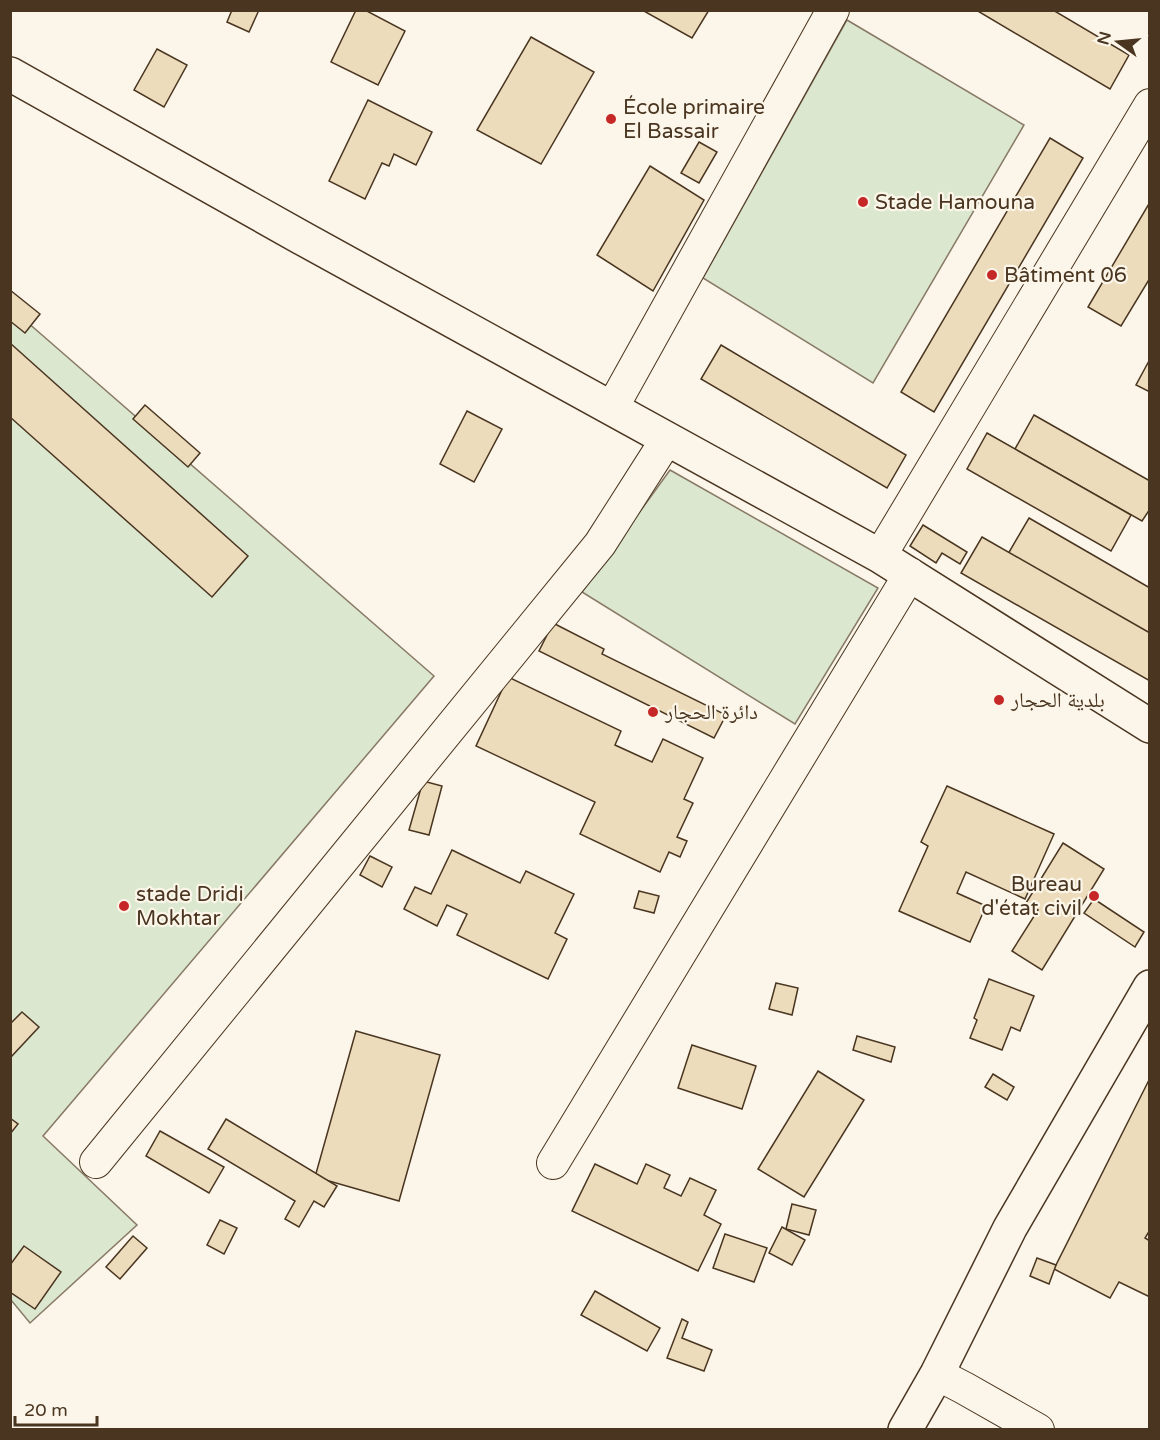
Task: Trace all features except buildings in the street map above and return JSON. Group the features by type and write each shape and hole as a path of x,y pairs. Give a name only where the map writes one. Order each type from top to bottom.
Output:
{"main road":[{"path":"10,74 312,244 880,556 1149,726"},
{"path":"905,1430 937,1374 1010,1228 1149,987"}],"street":[{"path":"612,408 833,10"},
{"path":"880,556 1149,105"},
{"path":"96,1162 600,544 667,439"},
{"path":"553,1163 910,574"},
{"path":"937,1374 1038,1430"}],"green space":[{"name":"Stade Hamouna","path":"847,20 1024,125 873,383 703,278"},
{"name":"stade Dridi Mokhtar","path":"11,308 434,676 43,1136 137,1225 30,1323 11,1300"},
{"path":"670,470 878,588 795,724 582,592"}],"place":[{"name":"École primaire El Bassair","path":"611,119"},
{"name":"Stade Hamouna","path":"863,202"},
{"name":"Bâtiment 06","path":"992,275"},
{"name":"بلدية الحجار","path":"999,700"},
{"name":"دائرة الحجار","path":"653,712"},
{"name":"Bureau d'état civil","path":"1094,896"},
{"name":"stade Dridi Mokhtar","path":"124,906"}]}
